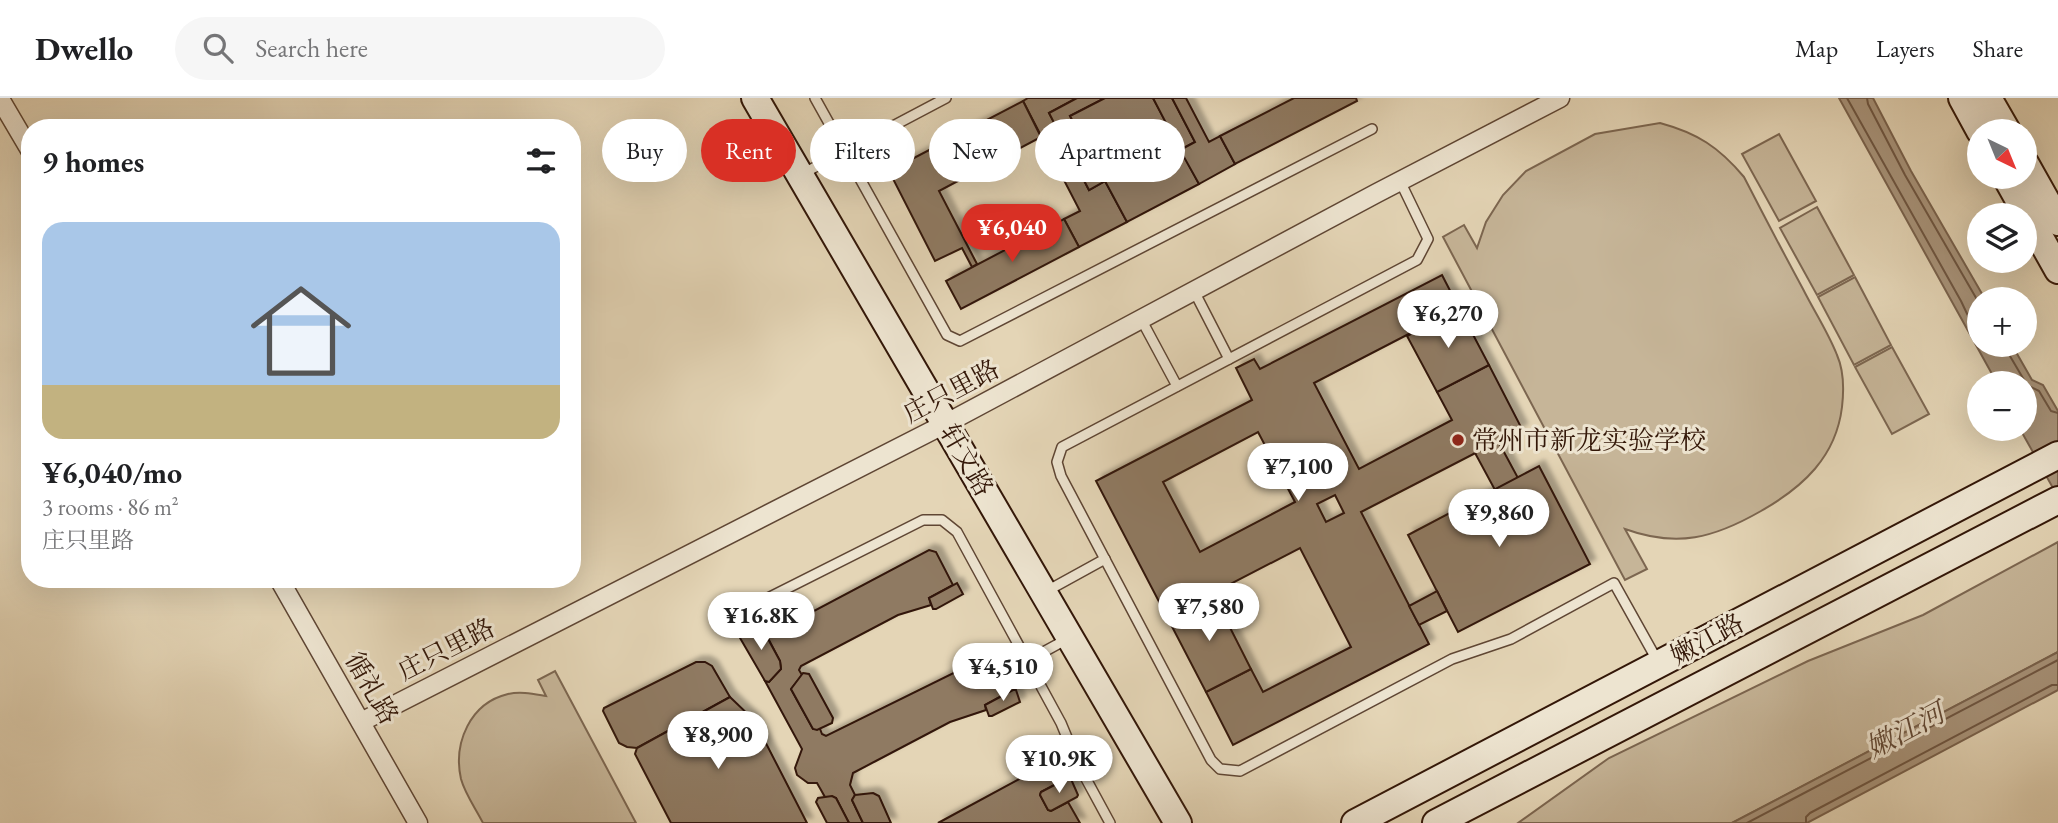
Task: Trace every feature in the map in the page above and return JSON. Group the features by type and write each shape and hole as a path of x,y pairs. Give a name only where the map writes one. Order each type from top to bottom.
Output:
{"main road":[{"name":"轩文路","path":"755,98 1178,823"},
{"path":"1962,98 1973,119"},
{"path":"1989,98 2000,119"},
{"path":"2037,184 2058,222"},
{"path":"2013,189 2058,270"},
{"name":"嫩江路","path":"1355,823 2058,455"},
{"name":"嫩江路","path":"1436,823 2055,502"}],"street":[{"name":"庄只里路","path":"361,722 946,424 1560,98"},
{"path":"0,99 21,135"},
{"name":"循礼路","path":"284,588 418,823"}],"lane":[{"path":"815,98 827,119"},
{"path":"907,119 946,98"},
{"path":"862,182 947,335 960,341 1372,129"},
{"path":"800,176 810,171"},
{"path":"1400,181 1428,239 1417,260 1062,447 1057,462 1061,476 1211,760 1220,769 1240,771 1452,659 1511,639 1614,583 1660,664"},
{"path":"1194,291 1229,359"},
{"path":"1141,319 1177,386"},
{"path":"744,610 923,520 942,520 957,532 1061,723 1078,764 1110,823"},
{"path":"1044,593 1105,559"},
{"path":"1027,661 1070,638"}],"shaded area":[{"path":"1660,123 1685,131 1706,142 1726,157 1744,177 1833,346 1842,374 1843,401 1839,425 1825,456 1804,481 1761,511 1727,528 1695,537 1662,538 1625,529 1647,569 1625,580 1443,237 1464,225 1477,248 1486,222 1503,195 1526,171 1595,134"},
{"path":"1779,134 1816,201 1779,221 1742,154"},
{"path":"1817,207 1854,275 1817,295 1780,228"},
{"path":"1855,277 1891,345 1854,365 1818,297"},
{"path":"1892,347 1929,414 1892,434 1855,367"},
{"path":"2058,542 2058,652 1732,823 1518,823 1609,758 1808,661 1923,615"},
{"path":"555,671 636,823 483,823 468,796 459,765 462,739 474,715 495,699 508,694 546,696 538,680"}],"water":[{"path":"1839,98 1873,98 1967,268 1967,273 1970,273 1978,287 1967,287 1967,329"},
{"path":"1983,357 2019,357 2027,371 1990,371"},
{"path":"2037,382 2043,385 2058,411 2058,497 2027,441 2037,441"},
{"path":"2058,652 2058,690 1807,823 1732,823"}],"building":[{"path":"1028,98 1077,98 1049,113 1052,119 1035,119 1035,124 1023,101"},
{"path":"1077,98 1105,98 1070,116 1072,119 1052,119 1049,113"},
{"path":"1105,98 1153,98 1164,119 1072,119 1070,116"},
{"path":"1153,98 1172,98 1183,119 1164,119"},
{"path":"1172,98 1186,98 1209,142 1220,136 1235,164 1199,184 1185,159 1185,147 1195,142"},
{"path":"1294,98 1356,98 1357,101 1235,164 1220,136"},
{"path":"1023,101 1035,125 1035,140 1021,148 1021,119 989,119"},
{"path":"1185,123 1195,142 1185,147"},
{"path":"929,150 929,182 956,182 939,191 977,264 972,267 962,248 935,261 895,182 915,182 915,157"},
{"path":"1185,158 1199,184 1127,222 1105,182 1185,182"},
{"path":"1065,182 1085,182 1089,190 1106,182 1127,222 1079,247 1064,219 1080,211"},
{"path":"1085,182 1103,182 1089,190"},
{"path":"1064,219 1079,247 961,309 946,281"},
{"path":"1442,275 1459,308 1314,383 1359,469 1452,420 1437,392 1489,365 1522,429 1361,512 1429,644 1233,745 1206,692 1251,669 1263,692 1351,647 1300,548 1167,617 1096,481 1252,400 1236,368 1254,359 1260,369","holes":["1258,432 1295,502 1200,552 1163,482","1335,495 1344,513 1326,522 1317,504"]},
{"path":"1459,308 1489,365 1437,392 1407,336"},
{"path":"1498,441 1518,478 1495,490 1475,453"},
{"path":"1539,466 1590,564 1458,632 1408,535"},
{"path":"929,550 936,552 953,585 929,598 931,605 898,615 801,666 799,670 802,675 791,689 813,729 820,729 826,736 986,657 990,657 1009,692 985,705 986,710 950,722 853,773 850,785 855,795 852,800 863,823 849,823 836,798 825,797 817,783 808,783 797,775 795,768 802,749 765,681 769,682 781,669 780,661 761,625 782,628"},
{"path":"957,583 963,594 933,609 929,598"},
{"path":"1437,591 1447,611 1419,625 1409,606"},
{"path":"1213,594 1251,669 1206,692 1167,617"},
{"path":"757,624 761,626 780,661 781,669 769,682 765,681 740,638 742,633"},
{"path":"696,662 705,662 712,666 730,697 637,748 619,743 603,711 604,708"},
{"path":"803,673 809,674 833,718 832,723 817,730 813,729 791,689"},
{"path":"1016,690 1020,702 989,716 985,705"},
{"path":"730,697 754,720 807,823 671,823 635,754 637,748"},
{"path":"1045,765 1049,766 1058,783 1041,792 1048,810 1068,802 1080,823 938,823"},
{"path":"1068,778 1071,779 1077,797 1051,811 1048,810 1041,792"},
{"path":"873,793 879,796 891,823 863,823 852,800 855,795"},
{"path":"818,798 836,798 849,823 827,823 816,802"}],"place":[{"name":"常州市新龙实验学校","path":"1458,440"}],"water label":[{"name":"嫩江河","path":"1905,730"}]}
